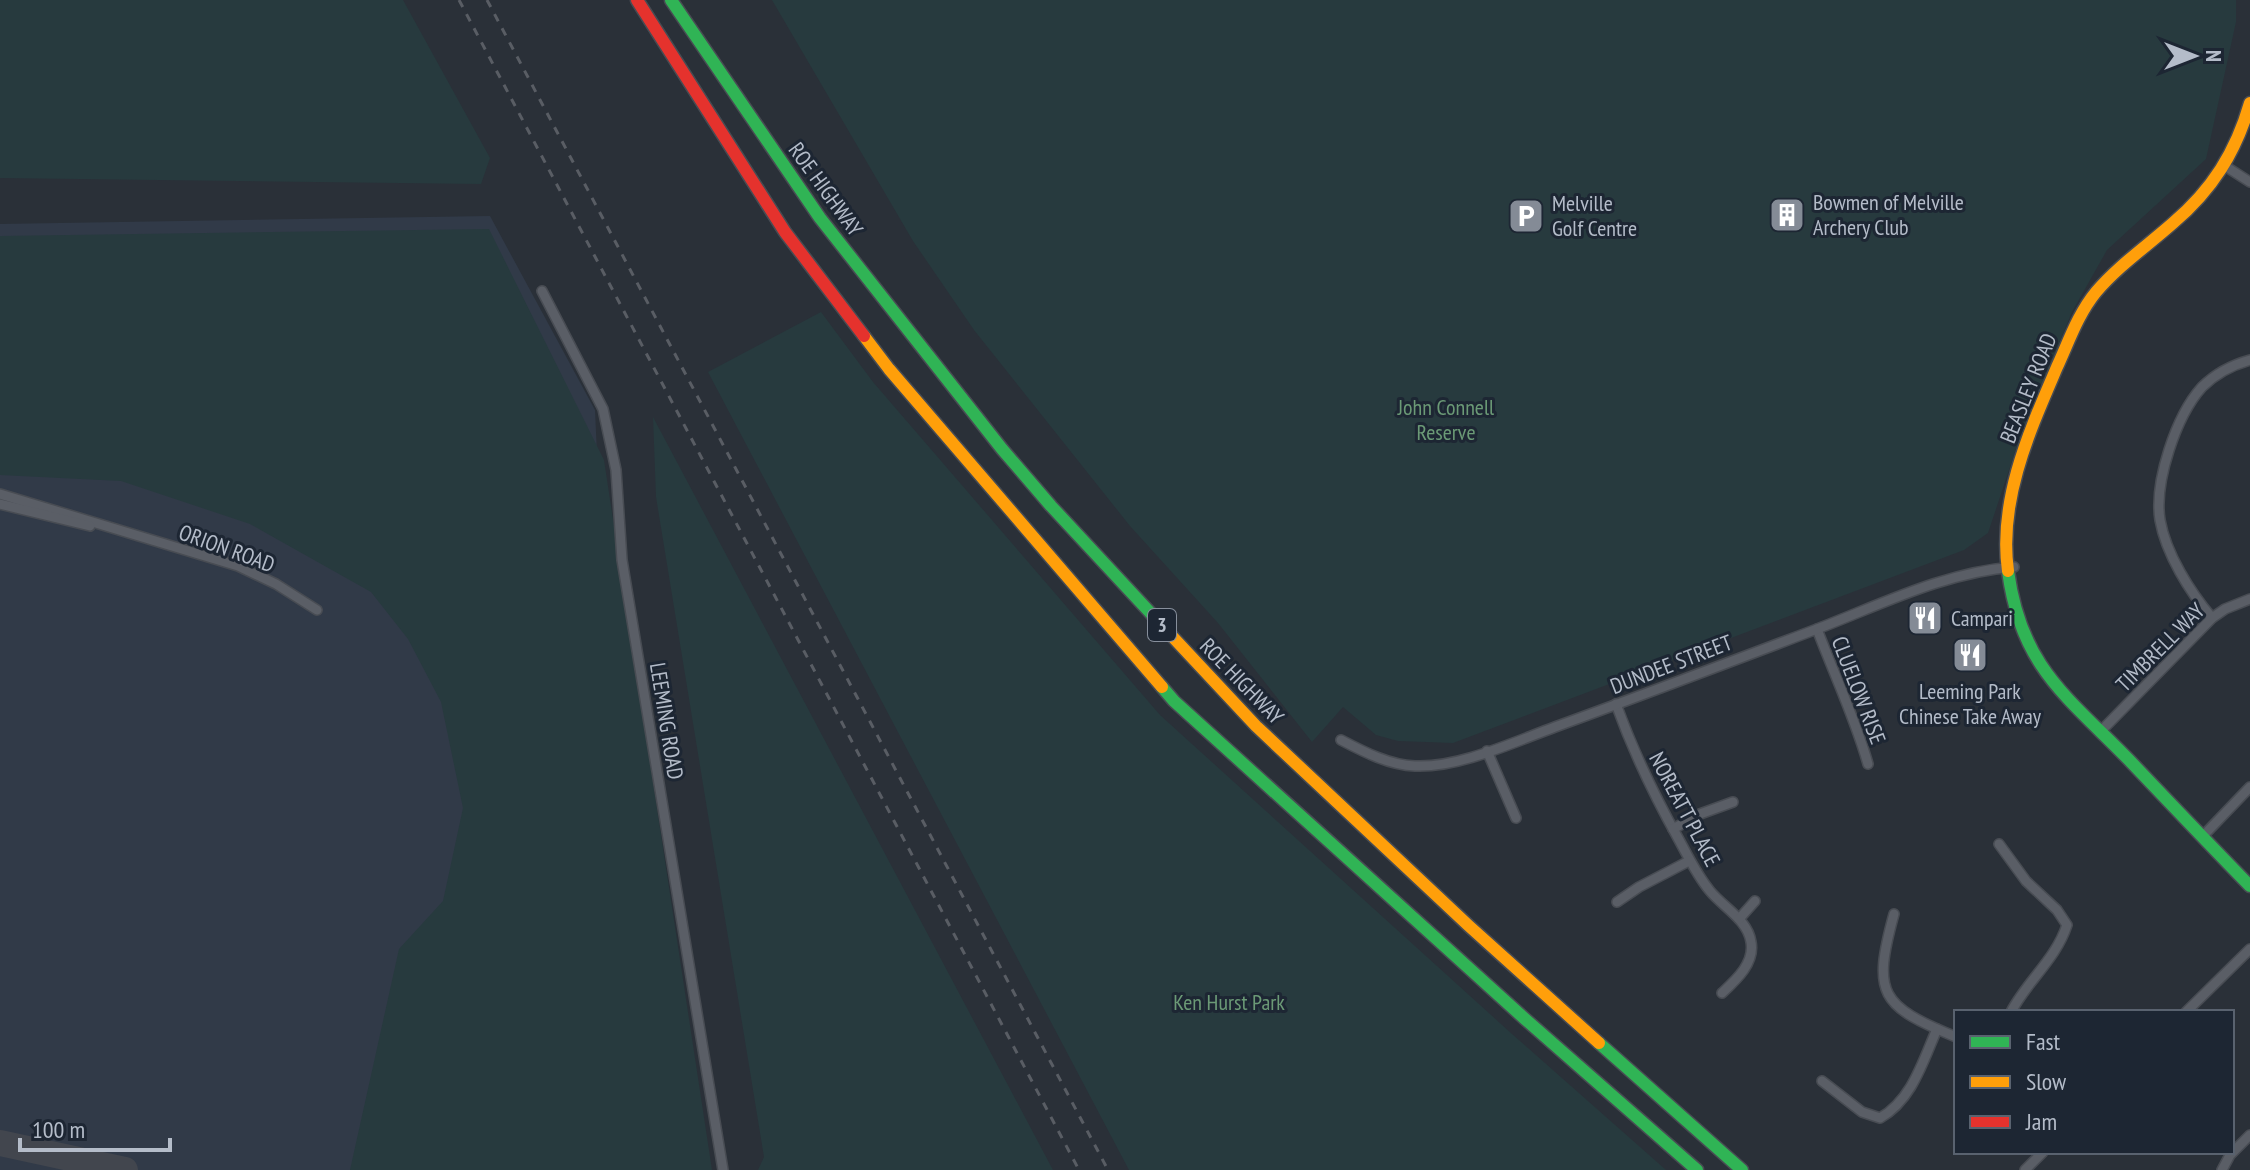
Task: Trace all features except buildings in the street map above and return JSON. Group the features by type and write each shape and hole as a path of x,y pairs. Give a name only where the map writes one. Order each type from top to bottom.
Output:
{"main road":[{"name":"3","path":"637,0 785,232 870,345 1174,701 1525,1019 1697,1170"},
{"name":"ROE HIGHWAY","path":"671,0 820,218 1002,449 1051,506 1256,726 1469,926 1742,1170"},
{"name":"BEASLEY ROAD","path":"2228,168 2250,103"},
{"name":"BEASLEY ROAD","path":"2250,130 2212,195 2184,224 2119,276 2087,319 2025,472 2014,519 2010,567 2032,634 2049,666 2098,728 2250,886"}],"street":[{"path":"2228,168 2250,182"},
{"name":"LEEMING ROAD","path":"542,291 603,409 616,470 622,560 723,1170"},
{"path":"2212,618 2166,542 2160,520 2162,476 2185,414 2203,387 2217,374 2250,360"},
{"name":"ORION ROAD","path":"0,494 238,566 276,584 317,610"},
{"name":"ORION ROAD","path":"0,504 121,532"},
{"name":"DUNDEE STREET","path":"1341,740 1365,753 1413,766 1439,765 1487,751 1959,577 2010,567"},
{"name":"TIMBRELL WAY","path":"2098,728 2212,618 2250,599"},
{"name":"CLUELOW RISE","path":"1817,629 1858,727 1868,764"},
{"name":"NOREATT PLACE","path":"1616,704 1645,778 1689,861 1713,895 1749,933 1752,946 1749,960 1740,976 1722,993"},
{"path":"1487,751 1516,818"},
{"path":"2203,836 2250,787"},
{"path":"1673,829 1700,814 1733,802"},
{"path":"1999,844 2026,881 2057,910 2067,925 2061,943 2012,1010"},
{"path":"1617,902 1689,861"},
{"path":"1739,919 1755,901"},
{"path":"1894,914 1883,955 1884,981 1889,995 1897,1007 1911,1017 1954,1036"},
{"path":"2188,1010 2250,949"},
{"path":"1822,1081 1862,1112 1880,1118 1895,1109 1910,1088 1937,1029"},
{"path":"2234,1151 2250,1135"},
{"path":"2025,1170 2041,1154"}],"shaded area":[{"path":"490,216 595,410 599,499 709,1170 0,1170 0,224"}],"green space":[{"path":"0,0 403,0 490,158 481,184 0,178"},
{"name":"John Connell Reserve","path":"772,0 2236,0 2236,22 2206,159 2107,250 2072,312 2019,440 1988,533 1964,550 1453,743 1398,741 1376,735 1343,707 1312,742 1218,623 1130,526 974,330 913,241"},
{"path":"489,229 604,460 712,1170 350,1170 399,949 443,901 463,808 441,702 408,639 371,592 250,524 121,481 0,475 0,236"},
{"name":"Ken Hurst Park","path":"821,312 873,382 1160,715 1666,1170 1129,1170 708,372"},
{"path":"653,417 1053,1170 758,1170 764,1157 656,497"}],"taxiway":[{"path":"0,1143 125,1170"}],"railway":[{"path":"459,0 1079,1170"},
{"path":"487,0 1108,1170"}],"traffic: fast":[{"path":"671,0 820,218 1002,449 1170,634"},
{"path":"2008,571 2014,604 2024,633 2051,678 2250,886"},
{"path":"1162,687 1525,1019 1697,1170"},
{"path":"1599,1043 1742,1170"}],"traffic: slow":[{"path":"2008,571 2008,518 2019,466 2037,415 2079,319 2105,283 2200,197 2230,154 2250,103"},
{"path":"864,336 1162,687"},
{"path":"1170,634 1256,726 1599,1043"}],"traffic: jam":[{"path":"637,0 785,232 864,336"}],"place":[{"name":"Bowmen of Melville Archery Club","path":"1787,215"},
{"name":"Melville Golf Centre","path":"1526,216"},
{"name":"Campari","path":"1925,618"},
{"name":"Leeming Park Chinese Take Away","path":"1970,655"}]}
